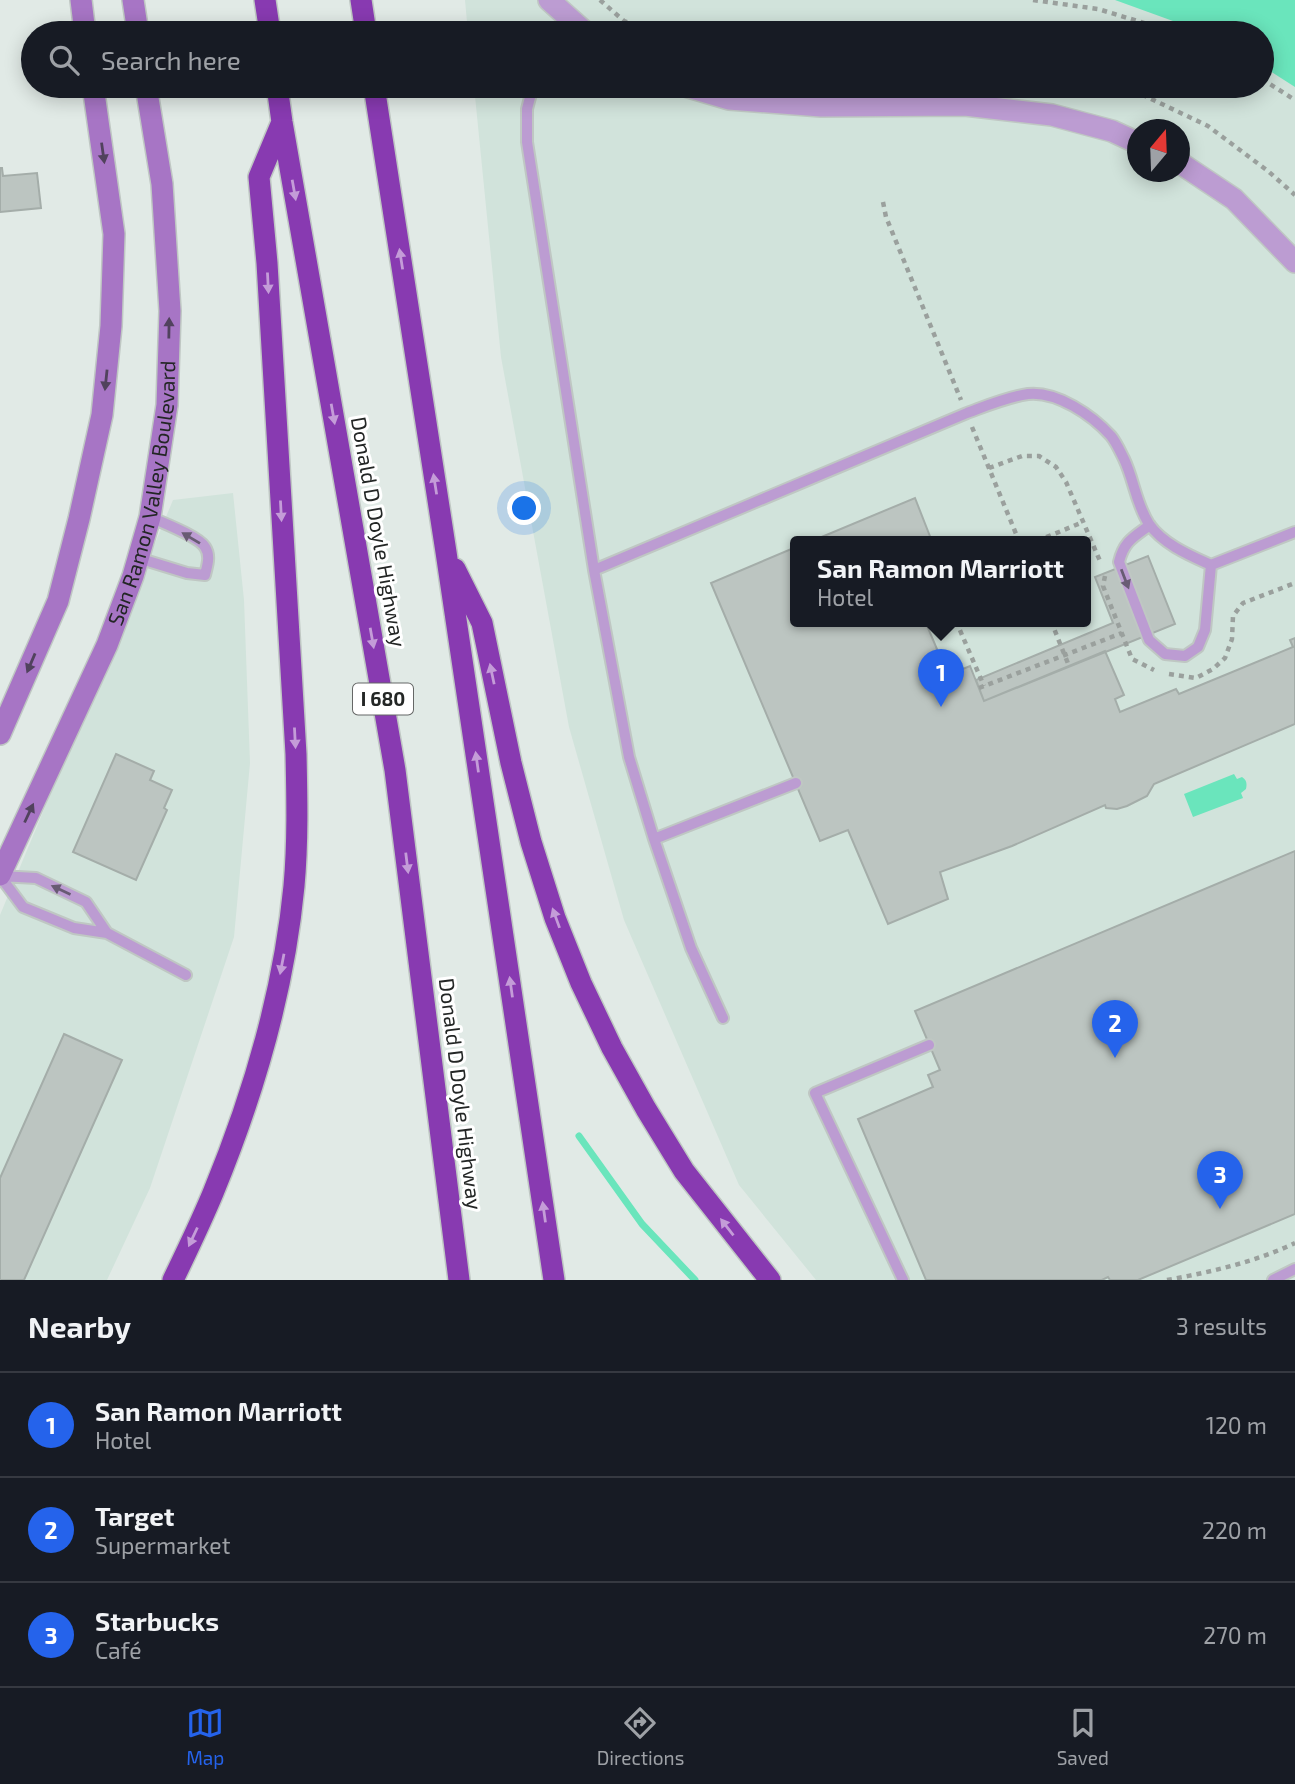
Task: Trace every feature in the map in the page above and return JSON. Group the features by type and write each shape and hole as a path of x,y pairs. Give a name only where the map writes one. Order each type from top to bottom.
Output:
{"highway":[{"path":"265,0 268,21"},
{"path":"361,0 364,21"},
{"name":"Donald D Doyle Highway","path":"279,98 395,770 459,1280"},
{"path":"376,98 554,1280"},
{"path":"173,1280 213,1194 253,1082 273,1007 294,887 298,821 296,754 267,263 258,177 282,122"},
{"path":"446,552 482,623 511,764 531,842 555,918 581,984 629,1079 684,1171 770,1280"}],"main road":[{"path":"81,0 84,21"},
{"path":"133,0 136,21"},
{"path":"0,734 58,600 102,415 111,326 114,234 95,98"},
{"name":"San Ramon Valley Boulevard","path":"0,876 107,645 150,517 167,405 170,311 162,184 148,98"}],"street":[{"path":"549,0 566,21"},
{"path":"726,98 821,106 965,105 1052,114 1127,138"},
{"path":"1190,170 1234,199 1295,262"}],"lane":[{"path":"530,98 527,109 527,142 594,570 629,757 691,948 723,1018"},
{"path":"594,570 967,413 1008,398 1029,394 1043,394 1073,404 1096,421 1112,438 1132,476 1140,506 1150,525 1182,552 1211,565 1295,532"},
{"path":"138,558 187,573 205,575 209,560 205,547 189,535 150,517"},
{"path":"1150,525 1129,540 1119,562 1149,640 1166,654 1185,656 1198,647 1205,630 1211,565"},
{"path":"654,839 796,783"},
{"path":"0,876 36,878 86,902 107,933"},
{"path":"0,876 23,907 74,928 107,933 186,975"},
{"path":"904,1280 816,1093 929,1045"},
{"path":"1273,1280 1295,1269"}],"path":[{"path":"600,0 627,21"},
{"path":"1032,0 1098,9 1138,21"},
{"path":"1274,87 1295,100"},
{"path":"1149,98 1208,126 1295,195"},
{"path":"883,202 886,217 1017,536"},
{"path":"1049,536 1083,522"},
{"path":"958,627 982,687 1143,625"},
{"path":"1053,627 1069,666"},
{"path":"1167,1280 1252,1261 1295,1243"}],"shaded area":[{"path":"465,0 1295,0 1295,1280 816,1280 739,1185 624,920 569,727 501,357 475,98 1274,98 1274,21 467,21"},
{"path":"1115,0 1295,0 1295,87 1274,74 1274,21 1173,21"},
{"path":"233,493 244,600 250,763 234,937 150,1188 107,1280 0,1280 0,915 173,500"},
{"path":"1234,774 1237,779 1242,777 1246,781 1246,789 1241,793 1243,798 1193,817 1184,794"}],"building":[{"path":"0,168 3,176 37,173 41,208 0,212"},
{"path":"915,498 930,536 824,536"},
{"path":"790,550 790,627 928,627 948,675 970,666 984,701 1105,651 1124,695 1115,699 1120,712 1176,689 1179,694 1293,647 1290,640 1295,638 1295,724 1154,784 1147,796 1127,806 1117,809 1106,808 1105,805 1012,846 940,872 948,899 888,924 848,830 820,841 711,583"},
{"path":"1148,556 1175,624 984,701 976,680 1113,623 1095,577"},
{"path":"116,754 154,771 150,780 172,790 164,808 167,810 136,880 73,852"},
{"path":"1295,851 1295,1214 1138,1280 1110,1280 1108,1277 1102,1280 926,1280 858,1119 933,1087 928,1075 940,1070 915,1011"},
{"path":"64,1034 122,1060 24,1280 0,1280 0,1178"}],"waterway":[{"path":"579,1136 642,1224 695,1280"}],"place":[{"name":"San Ramon Marriott","path":"941,707"},
{"name":"Target","path":"1115,1058"},
{"name":"Starbucks","path":"1220,1209"}]}
